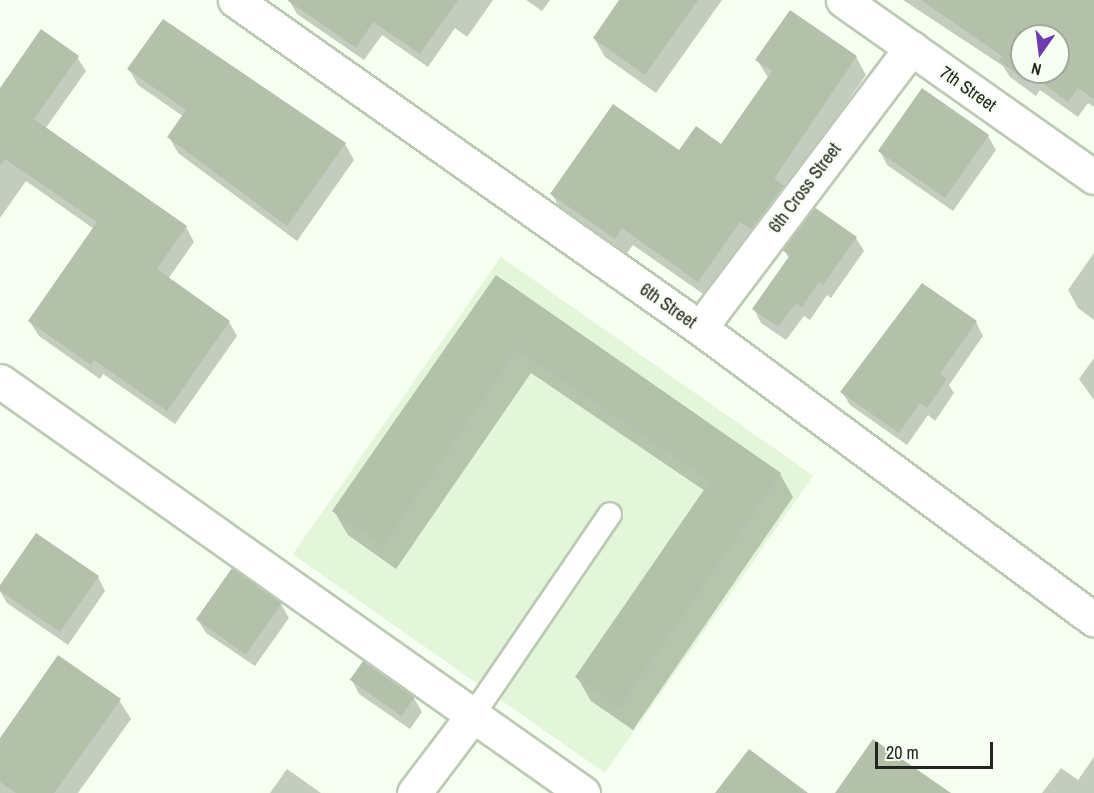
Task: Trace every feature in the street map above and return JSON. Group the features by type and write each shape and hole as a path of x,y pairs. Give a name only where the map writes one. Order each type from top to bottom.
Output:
{"street":[{"name":"6th Street","path":"235,0 700,328 1094,620"},
{"name":"7th Street","path":"843,0 1094,177"},
{"name":"6th Cross Street","path":"700,328 911,48"},
{"path":"0,381 583,793"},
{"path":"414,793 473,715"}],"lane":[{"path":"473,715 610,514"}],"shaded area":[{"path":"501,257 813,476 605,773 293,554"}],"building":[{"path":"287,0 458,0 420,54 373,22 356,48"},
{"path":"619,0 698,0 645,75 593,38"},
{"path":"921,0 1094,0 1094,99 1078,88 1068,102 1043,84 1070,84 1070,24 1010,24 1010,69 999,61 1002,56"},
{"path":"790,10 857,56 774,179 784,186 751,229 740,222 698,282 622,228 615,239 550,194 613,104 679,150 696,126 721,144 772,71 755,60"},
{"path":"163,19 346,143 287,226 167,137 186,110 127,69"},
{"path":"41,29 79,56 34,119 187,226 157,269 230,321 167,411 94,360 91,365 28,321 97,222 5,159 0,166 0,88"},
{"path":"922,88 989,135 945,198 878,151"},
{"path":"814,207 857,237 823,285 819,282 802,307 796,303 778,327 752,309 790,255 782,250"},
{"path":"496,275 781,473 619,708 575,677 710,481 517,350 383,546 332,511"},
{"path":"922,283 977,321 940,374 947,379 927,408 920,403 899,433 840,392"},
{"path":"36,533 99,576 60,632 0,591 0,585"},
{"path":"232,568 282,603 246,655 196,620"},
{"path":"58,655 121,699 54,793 16,793 0,782 0,738"},
{"path":"363,661 415,697 401,716 350,680"},
{"path":"873,739 951,793 835,793"},
{"path":"749,749 808,793 715,793"}]}
